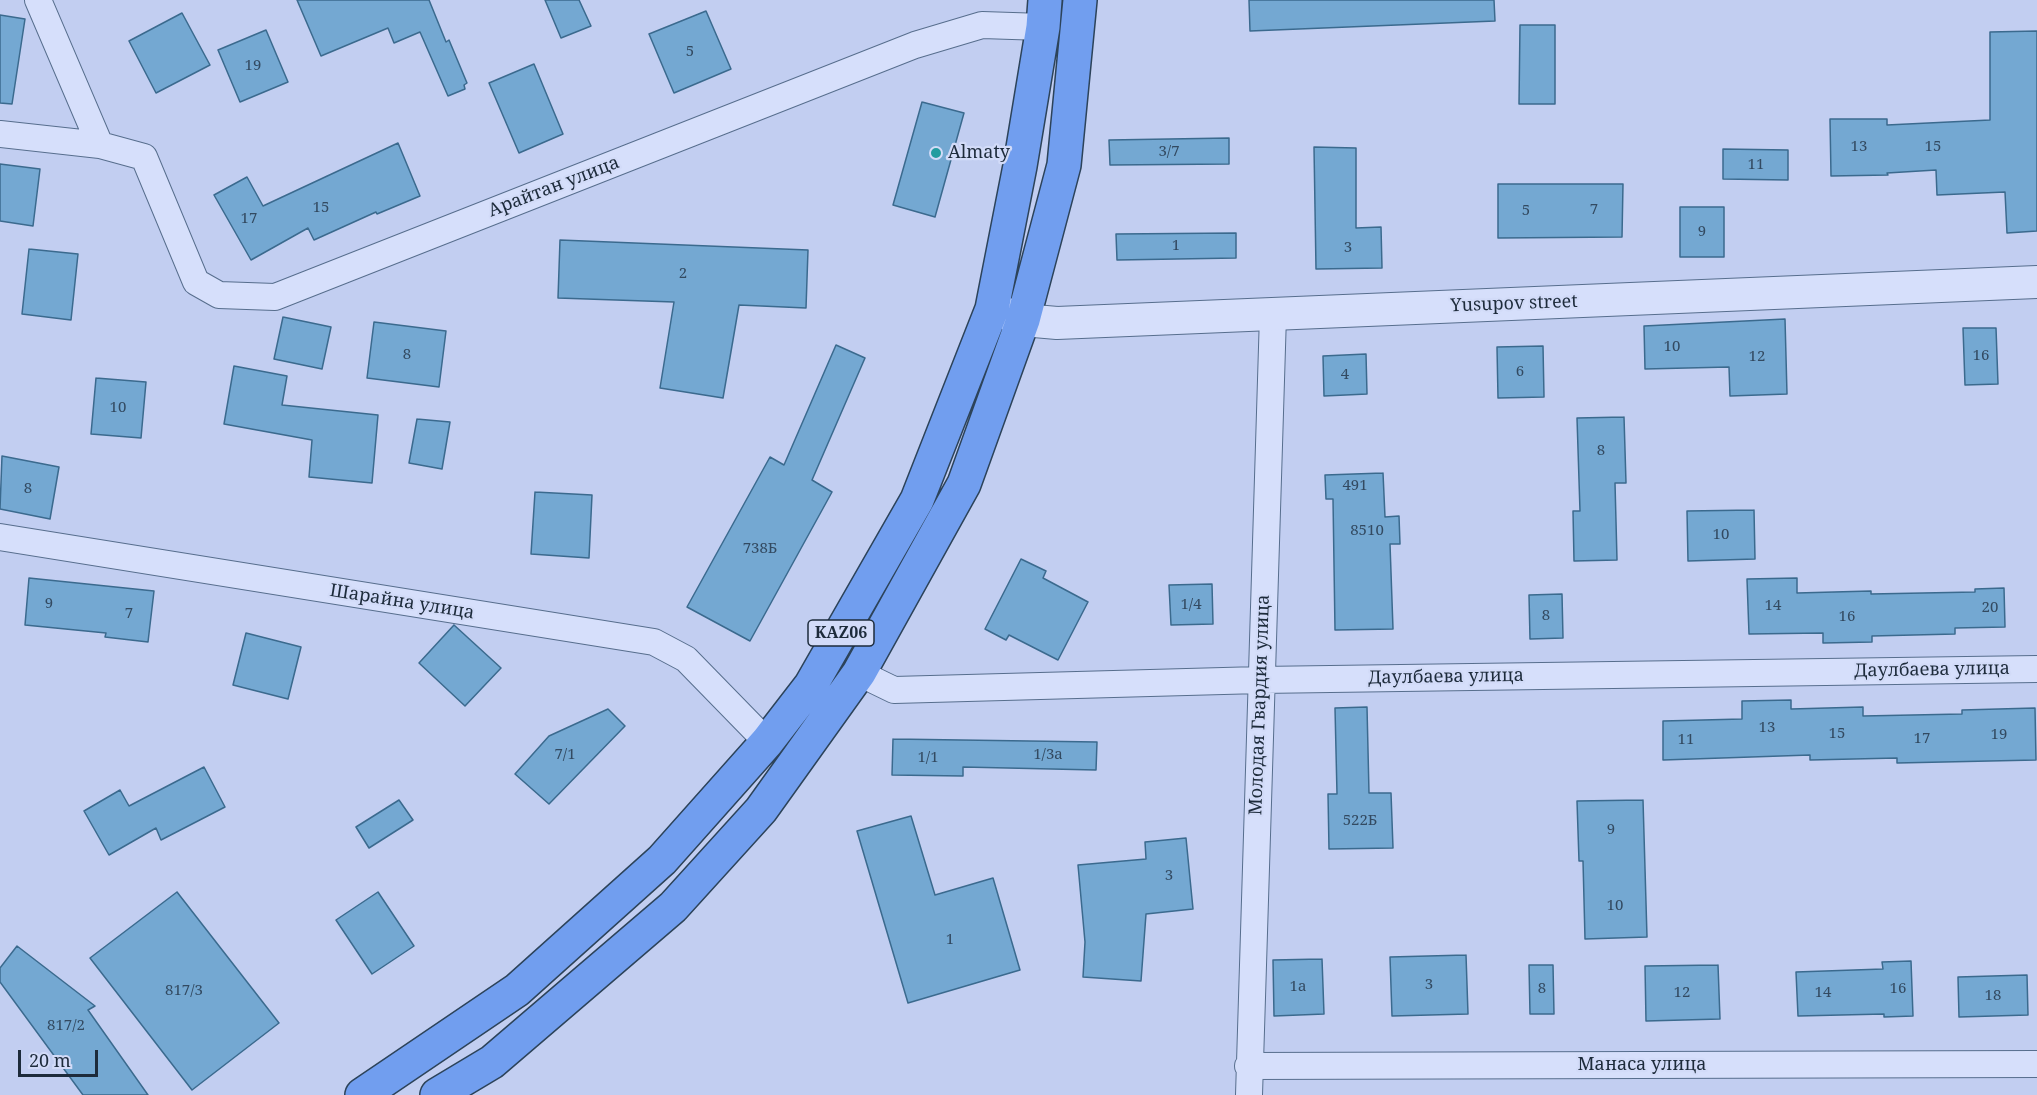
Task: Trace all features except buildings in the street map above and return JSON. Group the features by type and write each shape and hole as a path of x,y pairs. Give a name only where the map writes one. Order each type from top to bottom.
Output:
{"highway":[{"name":"KАZ06","path":"437,1095 492,1062 673,907 761,810 859,673 964,484 1023,320 1064,165 1080,0"},
{"name":"KАZ06","path":"362,1095 517,990 662,860 767,742 811,685 917,500 992,309 1044,14"}],"street":[{"path":"0,134 100,146 38,0"},
{"name":"Арайтан улица","path":"100,146 144,157 196,282 219,296 276,297 915,45 982,25 1044,14"},
{"name":"Yusupov street","path":"992,309 1023,320 1057,324 2037,282"},
{"name":"Молодая Гвардия улица","path":"1249,1095 1248,1066 1273,315"},
{"name":"Шарайна улица","path":"0,537 654,642 687,659 767,742"},
{"name":"Даулбаева улица","path":"859,673 894,690 1260,680 2037,669"},
{"name":"Манаса улица","path":"1248,1066 2037,1064"}],"place":[{"name":"Almaty","path":"936,153"}]}
